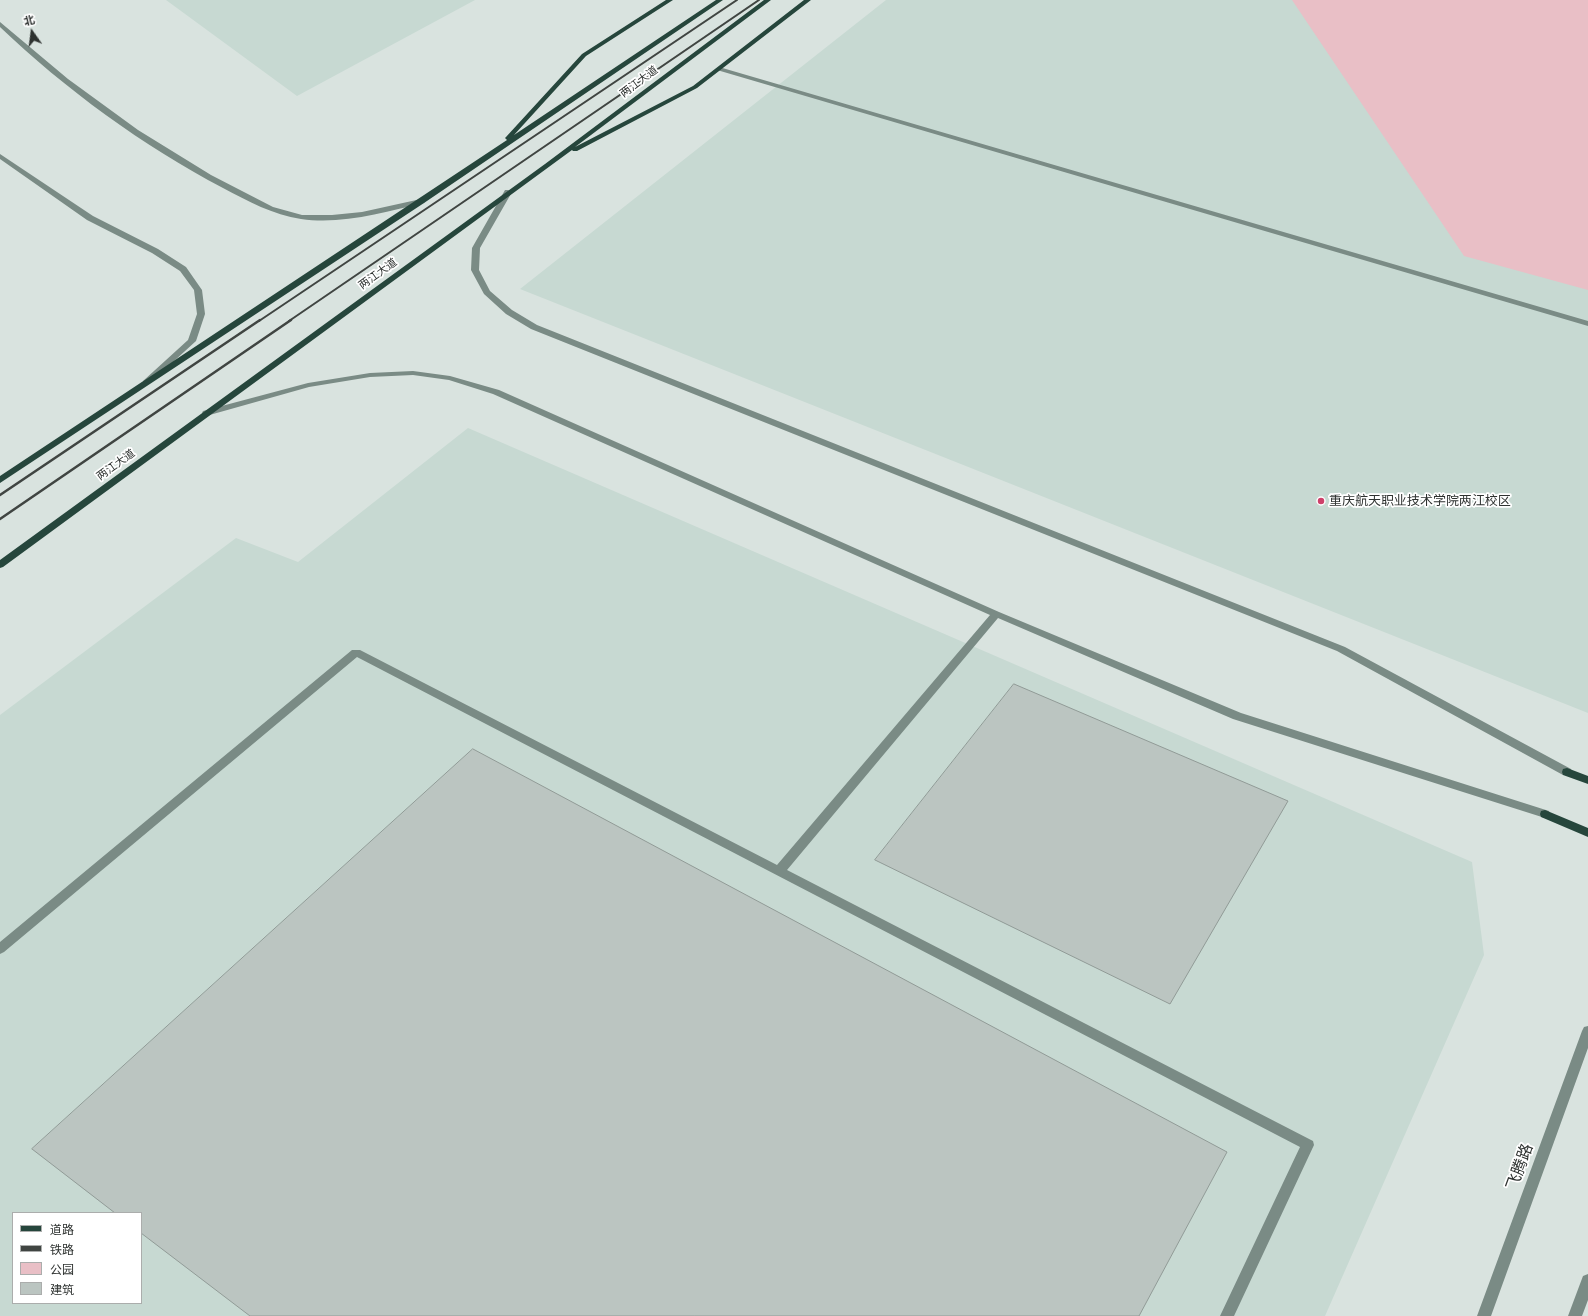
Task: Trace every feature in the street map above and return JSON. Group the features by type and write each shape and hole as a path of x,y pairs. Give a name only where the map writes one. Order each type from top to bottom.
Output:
{"main road":[{"path":"496,150 584,55 670,0"},
{"name":"两江大道","path":"0,480 143,384 422,201 720,0"},
{"name":"两江大道","path":"0,565 508,192 547,165 768,0"},
{"path":"547,165 695,87 808,0"},
{"path":"1567,772 1588,780"},
{"path":"1545,814 1588,833"}],"street":[{"path":"0,24 26,50 142,136 204,175 262,206 301,217 335,217 376,212 422,201"},
{"path":"719,69 1588,324"},
{"path":"0,156 90,218 155,251 183,269 198,290 201,314 192,341 143,384"},
{"path":"508,192 476,248 475,270 487,292 509,312 534,327 1341,649 1567,772"},
{"path":"206,413 308,385 370,375 413,373 450,378 496,392 996,614 1237,716 1545,814"},
{"path":"779,871 996,614"},
{"path":"0,949 356,652 1308,1145 1227,1316"},
{"name":"飞腾路","path":"1484,1316 1588,1030"},
{"path":"1574,1316 1588,1281"}],"shaded area":[{"path":"166,0 475,0 297,96"},
{"name":"重庆航天职业技术学院两江校区","path":"886,0 1588,0 1588,713 520,289"},
{"path":"468,428 1472,862 1484,955 1325,1316 0,1316 0,715 236,538 298,562"}],"green space":[{"path":"1292,0 1588,0 1588,290 1464,256"}],"building":[{"path":"1014,684 1288,801 1170,1004 875,860"},
{"path":"473,749 1227,1152 1139,1316 250,1316 142,1234 142,1212 114,1212 32,1149"}],"railway":[{"path":"259,321 737,0"},
{"path":"289,321 759,0"},
{"path":"0,495 260,320"},
{"path":"0,519 291,320"}],"place":[{"name":"重庆航天职业技术学院两江校区","path":"1321,501"}]}
